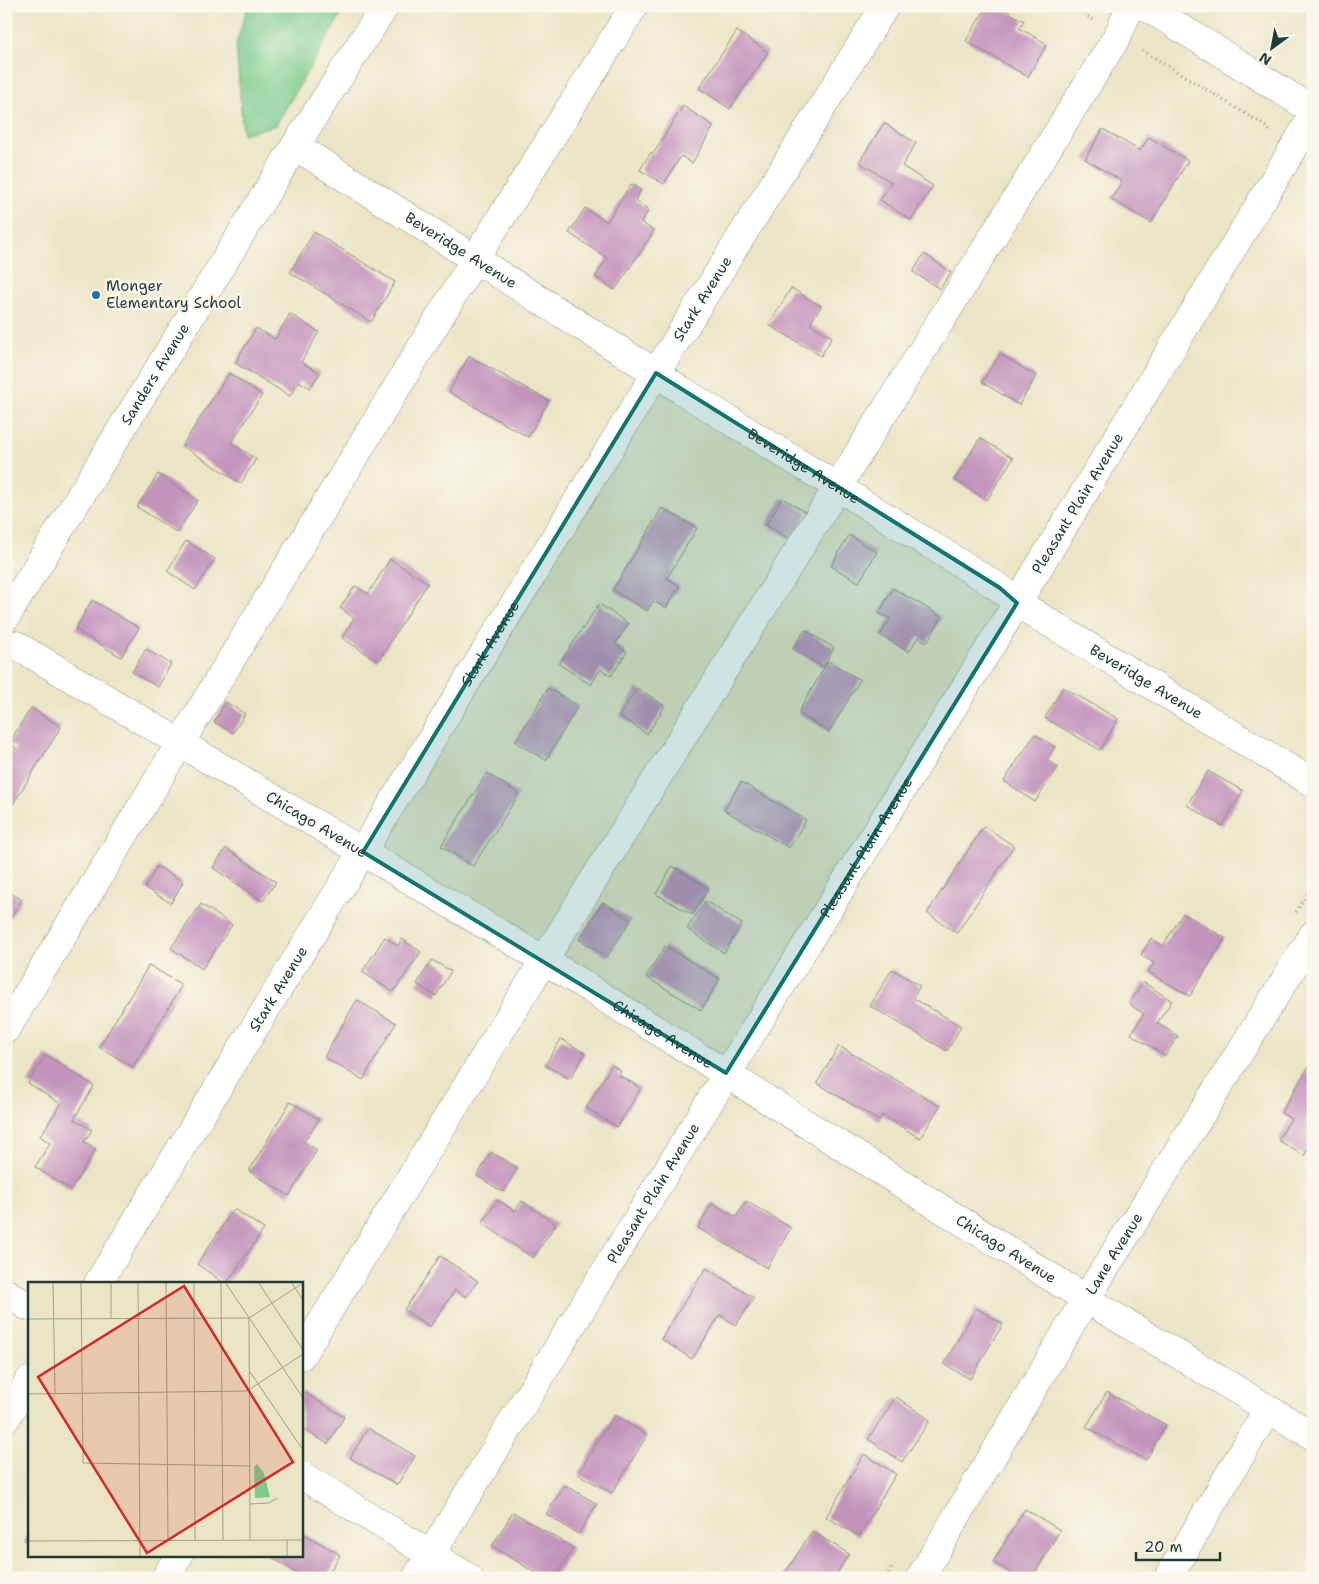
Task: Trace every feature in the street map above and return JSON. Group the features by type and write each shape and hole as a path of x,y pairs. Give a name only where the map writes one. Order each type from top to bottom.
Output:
{"street":[{"name":"Sanders Avenue","path":"6,617 295,146 386,6"},
{"path":"6,1028 475,259 634,6"},
{"name":"Stark Avenue","path":"99,1282 656,373 885,6"},
{"path":"302,1354 544,960 1118,35 1130,6"},
{"path":"1145,6 1313,110"},
{"name":"Pleasant Plain Avenue","path":"416,1578 1017,604 1313,116"},
{"name":"Beveridge Avenue","path":"295,146 656,373 680,390 1000,588 1017,604 1313,784"},
{"name":"Chicago Avenue","path":"6,645 16,645 544,960 1086,1299 1313,1436"},
{"name":"Lane Avenue","path":"920,1578 1086,1299 1313,935"},
{"path":"6,1293 28,1306"},
{"path":"6,1418 28,1384"},
{"path":"1168,1578 1268,1409"},
{"path":"302,1476 469,1578"},
{"path":"166,1578 178,1556"}],"path":[{"path":"1071,6 1264,125 1270,132 1271,140"}],"highlighted area":[{"path":"656,373 1000,588 1017,603 726,1073 363,852"}],"green space":[{"path":"248,6 346,6 276,125 243,134 236,44"}],"building":[{"path":"794,6 809,6 804,13"},
{"path":"987,6 998,6 1024,21 1019,28 1047,44 1028,77 966,41"},
{"path":"737,31 768,52 730,109 699,88"},
{"path":"683,106 714,126 692,163 681,156 664,184 640,170 651,152 653,154"},
{"path":"884,123 916,143 902,166 933,186 911,220 880,200 891,182 859,162"},
{"path":"1103,129 1140,151 1149,137 1188,161 1151,223 1111,199 1122,181 1085,159"},
{"path":"631,184 641,190 635,200 649,210 641,222 654,231 615,290 595,277 607,258 569,233 585,208 607,222"},
{"path":"314,232 395,282 371,322 290,272"},
{"path":"924,254 951,272 940,289 913,272"},
{"path":"791,288 821,306 810,324 832,337 821,356 769,325"},
{"path":"290,314 319,332 301,362 320,373 310,388 299,381 290,396 235,363 256,328 275,339"},
{"path":"1000,354 1036,376 1019,405 982,382"},
{"path":"469,356 549,401 528,437 449,392"},
{"path":"229,373 262,395 231,443 256,459 241,483 182,446"},
{"path":"980,438 1013,458 987,500 954,480"},
{"path":"158,474 198,500 177,533 137,507"},
{"path":"782,498 807,513 791,540 766,525"},
{"path":"662,508 697,528 667,578 680,586 666,608 653,601 647,611 613,590"},
{"path":"849,535 877,552 859,582 831,566"},
{"path":"186,541 215,559 195,590 167,571"},
{"path":"390,559 428,583 378,661 342,638 354,618 340,608 355,586 368,594"},
{"path":"893,588 942,617 927,642 918,637 909,652 880,635 890,619 879,613"},
{"path":"92,600 139,628 121,657 75,629"},
{"path":"599,604 629,624 615,644 627,652 611,676 601,669 591,685 559,664"},
{"path":"805,630 834,648 823,667 793,649"},
{"path":"146,649 171,664 158,687 132,672"},
{"path":"828,661 860,680 829,732 798,713"},
{"path":"1063,687 1118,719 1100,750 1045,718"},
{"path":"548,688 578,706 546,760 515,742"},
{"path":"637,688 665,706 647,734 619,716"},
{"path":"226,702 245,714 233,733 214,722"},
{"path":"31,708 61,727 13,804 6,799 6,764 16,748 9,743"},
{"path":"1035,734 1055,747 1047,760 1058,767 1035,802 1004,781"},
{"path":"1208,771 1243,791 1222,826 1187,805"},
{"path":"487,773 519,794 473,866 441,846"},
{"path":"741,782 806,820 789,848 724,810"},
{"path":"984,826 1014,846 957,933 927,913"},
{"path":"226,848 276,882 263,901 213,868"},
{"path":"157,866 183,882 171,903 145,888"},
{"path":"672,866 709,888 693,915 656,894"},
{"path":"6,890 22,900 6,924"},
{"path":"705,901 742,924 724,953 687,929"},
{"path":"603,902 631,920 607,957 579,939"},
{"path":"201,904 232,925 202,969 171,948"},
{"path":"1183,913 1225,938 1190,996 1148,972 1154,963 1141,955 1151,938 1163,946"},
{"path":"385,937 398,946 402,939 421,952 393,992 362,972"},
{"path":"665,946 720,979 701,1010 646,977"},
{"path":"432,960 451,971 436,996 417,984"},
{"path":"149,965 182,985 133,1067 99,1047"},
{"path":"892,969 920,986 913,998 961,1026 947,1051 870,1006"},
{"path":"1143,982 1172,1001 1157,1023 1178,1036 1165,1056 1131,1034 1144,1014 1129,1004"},
{"path":"357,1000 396,1023 363,1080 324,1057"},
{"path":"561,1039 585,1053 570,1079 545,1065"},
{"path":"839,1046 940,1106 920,1138 882,1115 879,1121 817,1083"},
{"path":"46,1055 94,1086 74,1119 92,1130 84,1142 96,1149 71,1190 35,1167 50,1143 40,1136 61,1104 28,1083"},
{"path":"1310,1064 1313,1065 1313,1140 1304,1156 1278,1140 1291,1119 1281,1113"},
{"path":"612,1065 621,1071 618,1075 641,1088 617,1127 586,1108"},
{"path":"290,1102 319,1119 304,1142 317,1150 289,1196 249,1171"},
{"path":"491,1152 518,1168 503,1192 477,1176"},
{"path":"498,1200 515,1211 522,1201 556,1224 533,1258 482,1223"},
{"path":"746,1201 791,1228 767,1268 698,1228 712,1203 736,1217"},
{"path":"234,1209 264,1229 228,1282 223,1282 197,1264"},
{"path":"440,1256 478,1281 466,1297 455,1290 430,1327 404,1310"},
{"path":"706,1268 754,1298 736,1325 720,1315 692,1359 661,1339"},
{"path":"976,1308 1003,1324 970,1379 944,1364"},
{"path":"304,1392 344,1417 328,1444 302,1429 302,1395"},
{"path":"1107,1392 1166,1425 1146,1460 1086,1427"},
{"path":"896,1397 930,1420 902,1462 868,1439"},
{"path":"614,1415 647,1435 612,1493 578,1474"},
{"path":"368,1428 415,1456 397,1485 350,1458"},
{"path":"864,1454 896,1474 859,1536 826,1517"},
{"path":"565,1485 597,1504 578,1534 546,1514"},
{"path":"1025,1509 1060,1530 1032,1578 1019,1578 993,1562"},
{"path":"513,1512 573,1548 555,1578 544,1578 492,1546"},
{"path":"812,1531 849,1554 834,1578 782,1578"},
{"path":"302,1533 340,1555 326,1578 305,1578 270,1556 302,1556"},
{"path":"28,1534 28,1542 24,1540"}],"place":[{"name":"Monger Elementary School","path":"96,295"}]}
